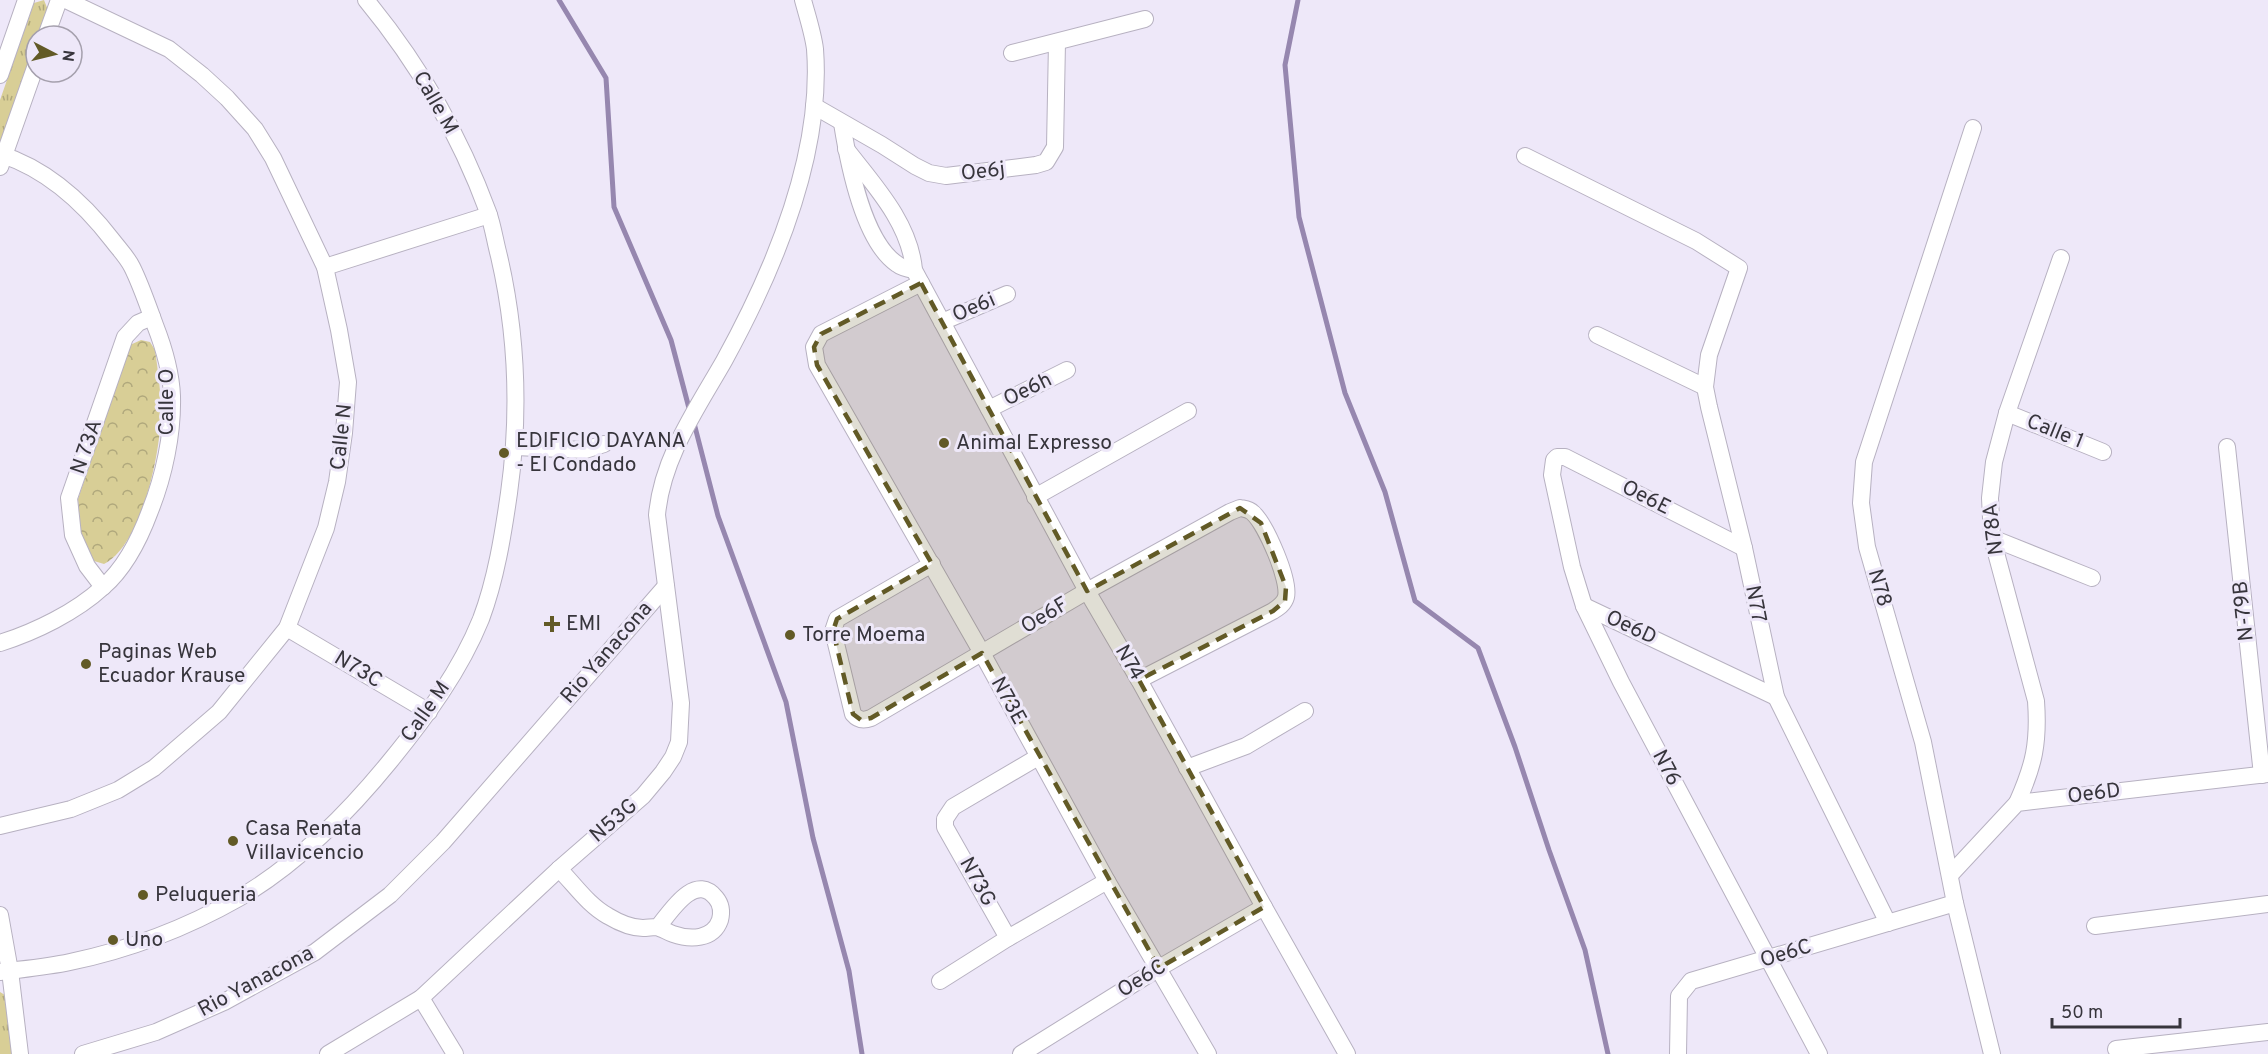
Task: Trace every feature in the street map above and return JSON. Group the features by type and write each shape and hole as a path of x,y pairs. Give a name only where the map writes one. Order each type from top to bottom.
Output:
{"street":[{"path":"0,75 26,0"},
{"path":"50,24 59,0"},
{"name":"Calle N","path":"0,826 71,809 118,790 154,768 219,712 287,628 326,528 337,482 344,433 348,382 325,267 273,158 255,129 227,98 169,49 66,0"},
{"name":"Calle M","path":"5,971 69,962 120,949 196,920 238,898 282,870 360,798 429,712 457,666 481,618 502,542 515,447 517,396 508,295 489,215 465,158 438,105 387,25 366,0"},
{"name":"Rio Yanacona","path":"83,1054 156,1032 224,1002 315,952 390,895 443,842 666,586 657,515 658,500 665,473 678,443 756,301 790,213 806,155 814,106 815,46 807,1"},
{"path":"1012,53 1146,19"},
{"name":"Oe6j","path":"814,106 929,173 946,176 1036,165 1046,162 1055,147 1057,42"},
{"path":"1,159 29,84"},
{"path":"842,123 856,191 876,239 895,264 918,277"},
{"name":"N78","path":"1973,128 1864,462 1861,503 1867,548 1920,732 1955,903 1992,1054"},
{"name":"N74","path":"846,149 879,192 901,226 913,254 918,277 1035,497 1347,1054"},
{"name":"N77","path":"1525,156 1696,241 1739,268 1709,355 1705,387 1744,548 1776,697 1888,922"},
{"name":"Calle O","path":"0,643 53,622 103,587 123,562 142,532 157,493 169,439 172,396 167,359 131,264 102,227 69,191 39,172 1,159"},
{"path":"325,267 489,215"},
{"name":"N78A","path":"2017,803 2029,776 2036,749 2038,726 2036,701 1992,538 1990,498 1994,462 2007,413 2061,258"},
{"name":"N73E","path":"918,277 821,334 814,347 817,365 982,653 1107,882 1208,1054"},
{"name":"Oe6i","path":"942,322 1007,294"},
{"name":"N 73A","path":"103,587 87,566 73,535 69,498 124,337 138,323 152,317"},
{"path":"1597,335 1705,387"},
{"name":"Oe6h","path":"989,409 1067,370"},
{"path":"1035,497 1188,411"},
{"name":"Calle 1","path":"2007,413 2103,452"},
{"path":"515,447 585,450 604,444"},
{"name":"N-79B","path":"2227,447 2265,774"},
{"name":"Oe6E","path":"1552,467 1557,457 1565,457 1744,548"},
{"name":"N76","path":"1552,467 1564,531 1584,606 1621,682 1819,1054"},
{"name":"Oe6F","path":"932,564 837,619 833,631 834,638 853,714 861,720 871,718 1087,591 1230,512 1240,508 1253,513 1261,523 1280,565 1287,592 1285,601 1273,611 1139,680"},
{"path":"1992,538 2092,578"},
{"name":"N53G","path":"328,1054 421,998 559,869 643,796 663,772 673,758 682,717 666,586"},
{"name":"Oe6D","path":"1584,606 1776,697"},
{"name":"N73C","path":"287,628 429,712"},
{"path":"1187,768 1246,746 1305,711"},
{"name":"N73G","path":"1008,938 945,827 945,819 952,807 1038,757"},
{"name":"Oe6D","path":"2017,803 2265,774"},
{"path":"1950,875 2017,803"},
{"path":"559,869 589,903 607,916 626,925 640,928 658,927"},
{"path":"940,981 1008,938 1107,882"},
{"name":"Oe6C","path":"1678,1054 1679,996 1691,981 1955,903"},
{"path":"2095,926 2268,904"},
{"name":"Oe6C","path":"1021,1054 1159,968 1264,907"},
{"path":"0,915 5,971 20,1046"},
{"path":"421,998 455,1054"},
{"path":"2116,1049 2268,1032"}],"highlighted area":[{"path":"921,283 1087,591 1240,508 1261,523 1286,587 1285,601 1273,611 1139,680 1264,907 1159,968 982,653 871,718 861,720 853,714 833,631 837,619 932,564 817,365 814,347 821,334"}],"green space":[{"path":"44,0 48,10 43,24 27,24 34,3"},
{"path":"24,32 24,77 0,142 0,100"},
{"path":"141,340 150,342 155,350 161,406 157,452 146,496 129,538 104,564 94,561 81,534 78,499 130,345"},
{"path":"0,992 8,997 14,1054 0,1054"}],"waterway":[{"path":"559,0 606,78 614,207 671,340 690,412"},
{"path":"1298,0 1285,65 1299,217 1345,393 1385,492 1415,601 1478,648 1515,747 1585,950 1608,1054"},
{"path":"694,423 718,516 786,702 813,838 849,971 862,1054"}],"place":[{"name":"Animal Expresso","path":"944,443"},
{"name":"EDIFICIO DAYANA - El Condado","path":"504,453"},
{"name":"EMI","path":"552,624"},
{"name":"Torre Moema","path":"790,635"},
{"name":"Paginas Web Ecuador Krause","path":"86,664"},
{"name":"Casa Renata Villavicencio","path":"233,841"},
{"name":"Peluqueria","path":"143,895"},
{"name":"Uno","path":"113,940"}]}
